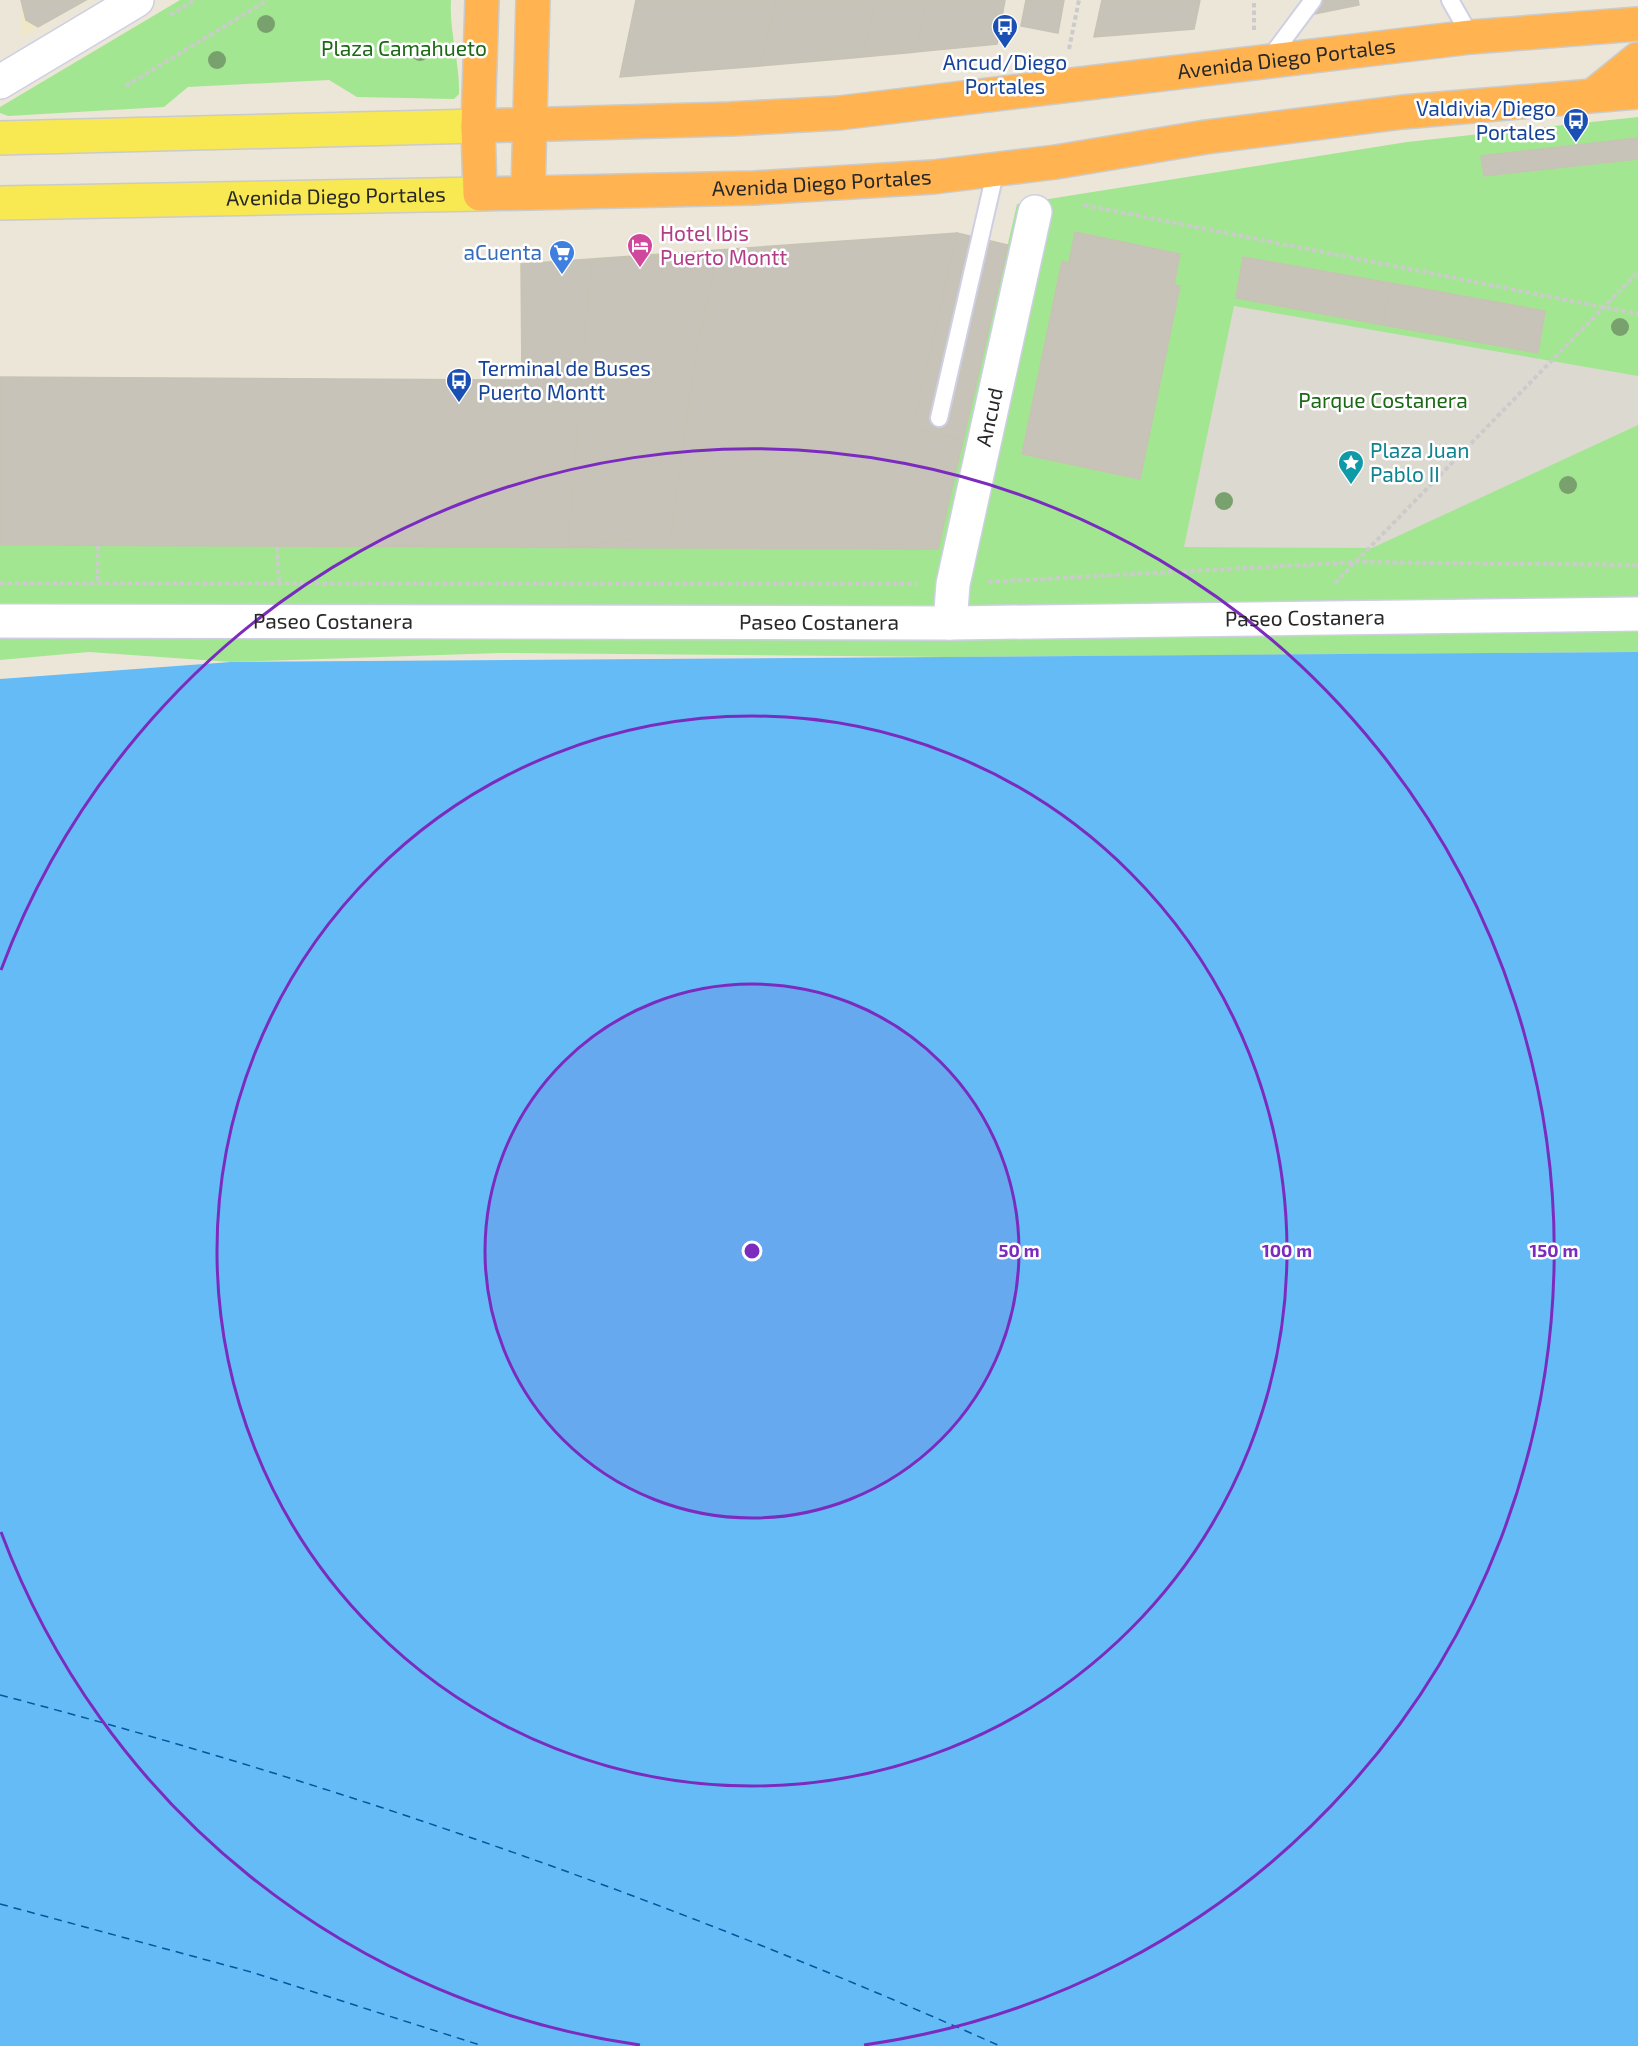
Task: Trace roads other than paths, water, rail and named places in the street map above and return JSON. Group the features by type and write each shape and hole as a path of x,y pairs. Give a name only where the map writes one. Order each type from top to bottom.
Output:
{"highway":[{"path":"480,194 478,126 482,0"},
{"path":"528,193 532,0"},
{"name":"Avenida Diego Portales","path":"478,126 730,119 839,113 1261,47 1471,37 1638,24"},
{"path":"1595,94 1638,59"},
{"name":"Avenida Diego Portales","path":"480,194 842,184 996,169 1218,135 1403,112 1638,92"}],"main road":[{"name":"Avenida Diego Portales","path":"0,138 478,126"},
{"name":"Avenida Diego Portales","path":"0,203 480,194"}],"street":[{"path":"0,82 137,0"},
{"name":"Ancud","path":"950,623 953,584 1035,212"},
{"name":"Paseo Costanera","path":"0,621 950,623 1638,614"}],"lane":[{"path":"1261,47 1313,0"},
{"path":"1450,0 1471,37"},
{"path":"939,418 996,169"}],"water":[{"path":"1638,652 1638,2046 0,2046 0,679 231,662"}],"place":[{"name":"Ancud/Diego Portales","path":"1005,50"},
{"name":"Valdivia/Diego Portales","path":"1576,144"},
{"name":"Hotel Ibis Puerto Montt","path":"640,269"},
{"name":"aCuenta","path":"562,276"},
{"name":"Terminal de Buses Puerto Montt","path":"459,404"},
{"name":"Plaza Juan Pablo II","path":"1351,486"}],"park label":[{"name":"Plaza Camahueto","path":"404,49"},
{"name":"Parque Costanera","path":"1383,401"}]}
